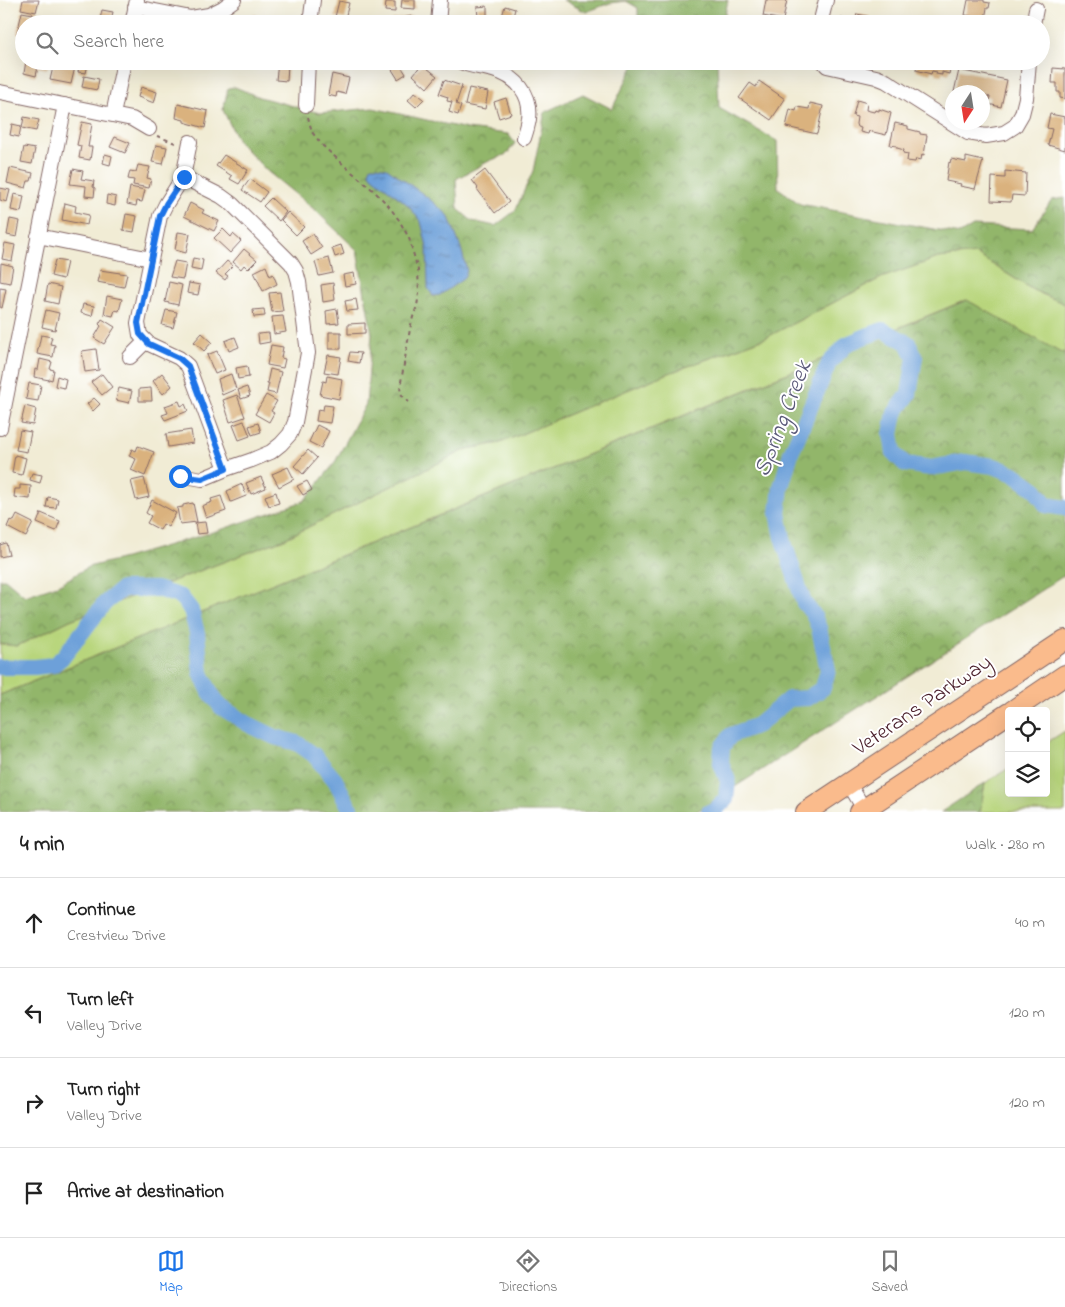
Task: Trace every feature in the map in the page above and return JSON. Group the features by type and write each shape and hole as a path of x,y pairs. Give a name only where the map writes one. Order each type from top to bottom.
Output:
{"highway":[{"name":"Veterans Parkway","path":"806,812 1065,640"},
{"path":"1018,707 1065,676"},
{"path":"862,811 1005,715"}],"street":[{"path":"209,15 234,0"},
{"path":"311,15 313,0"},
{"path":"439,15 440,0"},
{"path":"822,15 826,0"},
{"path":"136,4 179,15"},
{"path":"1034,15 1036,9"},
{"path":"113,115 122,70"},
{"path":"306,105 308,70"},
{"path":"489,70 506,75 517,82 523,90 529,108 529,118 524,138"},
{"path":"845,70 886,81 968,133 1007,138 1022,114 1026,98 1028,70"},
{"path":"0,92 132,119 150,131"},
{"path":"0,428 65,105"},
{"path":"185,143 184,177 160,216 138,323 140,334 149,344 179,358 188,366 226,469"},
{"path":"180,476 202,479 272,452 281,444 290,434 295,422 308,353 299,282 291,262 232,204 221,196 184,177"},
{"path":"38,236 151,259"},
{"path":"130,358 146,341"},
{"path":"849,784 862,811"}],"path":[{"path":"306,105 312,132 322,144 388,205 399,220 411,245 418,270 419,293 417,306 412,317 400,392 409,402"},
{"path":"150,131 185,143"}],"green space":[{"path":"563,0 728,0 725,15 638,15 638,8 626,1 610,3 586,12"},
{"path":"632,70 717,70 719,108 777,141 778,188 800,204 960,234 973,226 1032,229 1052,200 1065,198 1065,304 1033,290 976,254 938,258 881,278 765,338 661,376 500,443 467,449 284,539 70,620 17,646 0,644 0,579 5,579 25,596 60,584 88,567 223,529 304,501 334,464 366,404 372,334 357,250 315,210 267,171 238,141 223,110 228,88 235,87 259,97 320,113 373,108 467,129 508,134 515,143 507,154 489,161 456,179 458,209 472,221 495,226 515,211 533,171 545,112 583,94 612,109"},
{"path":"976,254 1033,290 1065,304 1065,352 1061,353 966,300 0,695 0,644 17,646 70,620 284,539 467,449 500,443 661,376 765,338 881,278 938,258"},
{"path":"967,300 1061,353 1065,352 1065,575 696,812 0,812 0,695"},
{"path":"1065,731 1065,812 980,812 985,783 1005,770 1005,797 1050,797 1050,740"},
{"path":"985,783 980,812 941,812"}],"water":[{"path":"371,166 387,168 448,215 461,248 467,271 463,279 440,295 433,296 428,288 427,247 421,222 408,205 373,177 369,172"}],"building":[{"path":"23,0 39,0 36,12 21,9"},
{"path":"402,0 415,0 415,9 401,8"},
{"path":"766,0 787,0 784,15 763,15"},
{"path":"968,0 984,0 984,2 990,3 986,15 965,15"},
{"path":"339,1 349,3 346,15 336,15"},
{"path":"386,2 395,2 395,12 385,11"},
{"path":"487,6 487,15 478,15 477,7"},
{"path":"505,6 515,9 513,15 502,15"},
{"path":"102,10 113,12 112,15 101,15"},
{"path":"22,12 33,14 33,15 21,15"},
{"path":"1053,68 1065,69 1065,99 1060,98 1060,92 1057,92 1057,83 1052,83"},
{"path":"24,70 37,70 36,76 24,73"},
{"path":"52,70 74,70 71,84 50,80"},
{"path":"78,70 87,70 86,73 78,72"},
{"path":"277,70 288,70 287,81 276,80"},
{"path":"392,70 403,70 406,74 398,79"},
{"path":"417,70 430,70 437,76 427,88 413,75"},
{"path":"916,70 950,70 949,74 942,72 942,75 936,74 937,72 932,71 931,74"},
{"path":"959,70 1007,80 1001,107 990,104 990,85 956,85"},
{"path":"332,74 349,78 345,94 337,92 336,97 328,95"},
{"path":"84,76 99,79 97,90 82,87"},
{"path":"444,80 462,86 456,104 461,106 458,115 449,112 452,102 447,101 448,97 439,94"},
{"path":"759,81 785,99 771,120 739,98 750,83 756,87"},
{"path":"141,87 157,92 154,103 138,97"},
{"path":"469,88 488,92 485,109 465,105"},
{"path":"415,92 424,99 416,107 408,100"},
{"path":"506,98 511,114 499,118 494,102"},
{"path":"857,100 867,103 866,110 874,112 875,110 879,111 879,109 891,113 886,135 869,131 868,134 860,132 861,128 857,127 856,124 857,117 853,116"},
{"path":"810,103 823,106 817,134 786,127 790,109 796,111 797,107 809,109"},
{"path":"178,104 208,111 205,128 176,118"},
{"path":"1050,114 1065,117 1065,150 1048,145 1052,129 1047,128"},
{"path":"24,117 39,120 36,131 22,128"},
{"path":"82,122 92,124 88,147 92,147 90,160 79,158 81,146 77,145"},
{"path":"895,123 908,126 908,129 927,135 924,155 922,154 921,160 916,159 915,162 907,161 908,154 903,153 904,150 890,145"},
{"path":"12,124 21,126 19,137 10,135"},
{"path":"115,137 130,143 125,153 110,147"},
{"path":"156,145 167,147 163,164 152,162"},
{"path":"24,147 35,149 32,164 21,162"},
{"path":"105,154 112,156 110,165 103,163"},
{"path":"224,155 248,170 239,184 230,179 232,176 216,166"},
{"path":"966,157 983,161 975,189 946,181 951,159 966,162"},
{"path":"138,165 150,167 147,178 151,179 149,188 133,185 134,180 128,179 130,171 136,172"},
{"path":"10,168 33,173 31,181 28,181 26,188 7,183"},
{"path":"73,169 83,171 81,179 94,181 94,197 85,196 86,186 70,184"},
{"path":"485,170 509,202 495,213 472,180"},
{"path":"1005,171 1026,173 1025,196 1012,195 1011,202 991,201 992,177 1005,178"},
{"path":"250,179 267,192 260,202 242,190"},
{"path":"130,187 145,190 142,202 137,201 136,206 127,204"},
{"path":"0,188 10,190 7,202 0,200"},
{"path":"14,194 24,196 21,212 11,210"},
{"path":"107,195 116,197 115,206 106,204"},
{"path":"271,198 286,212 279,221 263,206"},
{"path":"65,203 76,206 75,212 89,215 87,225 62,220"},
{"path":"190,203 204,210 202,213 219,221 214,231 184,216"},
{"path":"288,212 304,227 296,235 281,220"},
{"path":"126,214 137,216 134,232 123,230"},
{"path":"10,219 20,221 17,237 7,235"},
{"path":"223,229 231,237 233,234 241,241 230,253 214,238"},
{"path":"178,232 190,234 186,253 175,250"},
{"path":"313,234 322,248 311,255 302,241"},
{"path":"5,243 15,245 12,261 2,259"},
{"path":"341,245 344,254 335,257 332,248"},
{"path":"244,249 257,260 248,269 244,265 241,269 233,262"},
{"path":"193,258 203,260 201,271 191,269"},
{"path":"329,258 333,273 319,276 315,262"},
{"path":"55,260 67,262 63,279 51,276"},
{"path":"175,261 186,263 183,279 170,277"},
{"path":"227,261 233,266 225,274 228,276 225,280 216,273"},
{"path":"1,263 13,266 10,283 0,281"},
{"path":"266,266 270,276 273,274 277,284 263,291 254,272"},
{"path":"100,270 127,274 124,287 97,282"},
{"path":"354,273 356,284 345,286 343,275"},
{"path":"169,282 182,285 178,305 165,302"},
{"path":"189,283 200,285 198,295 187,293"},
{"path":"333,283 335,300 323,302 321,285"},
{"path":"48,284 61,287 58,304 45,301"},
{"path":"0,288 6,289 2,308 0,307"},
{"path":"280,292 283,311 272,312 269,293"},
{"path":"107,296 122,299 119,311 115,310 113,316 104,314"},
{"path":"356,299 358,310 347,311 345,301"},
{"path":"83,304 94,306 92,316 81,313"},
{"path":"264,309 265,316 254,317 253,310"},
{"path":"337,309 339,323 327,324 326,311"},
{"path":"46,310 59,313 55,330 42,327"},
{"path":"166,310 177,312 173,328 162,325"},
{"path":"283,316 286,332 274,334 272,317"},
{"path":"102,319 115,327 104,344 94,338 101,326 99,324"},
{"path":"365,323 365,333 348,334 348,324"},
{"path":"329,332 341,332 341,349 329,349"},
{"path":"202,333 212,342 204,351 194,342"},
{"path":"269,333 270,342 259,344 258,334"},
{"path":"41,335 52,337 50,344 55,345 53,357 37,354"},
{"path":"235,337 239,347 229,351 225,341"},
{"path":"271,345 283,347 281,358 285,359 283,368 267,365"},
{"path":"96,349 99,370 85,372 82,351"},
{"path":"217,351 225,370 215,374 207,355"},
{"path":"350,352 361,353 359,363 348,361"},
{"path":"328,355 341,357 338,374 324,372"},
{"path":"40,359 52,362 50,369 54,370 52,380 34,377 35,369 38,370"},
{"path":"247,366 249,377 238,379 236,368"},
{"path":"270,369 281,372 276,394 267,392"},
{"path":"162,373 172,386 163,394 153,381"},
{"path":"102,374 112,387 102,395 91,382"},
{"path":"231,374 236,389 222,395 218,379"},
{"path":"57,376 66,379 64,388 55,386"},
{"path":"327,376 342,379 339,399 320,395 323,381 326,382"},
{"path":"29,383 41,385 38,401 26,399"},
{"path":"247,387 250,396 241,399 238,390"},
{"path":"119,388 132,391 129,403 116,400"},
{"path":"151,388 152,401 139,401 139,389"},
{"path":"237,395 245,417 230,422 223,400"},
{"path":"266,395 277,401 271,411 274,413 269,422 255,414"},
{"path":"94,398 100,404 93,411 87,404"},
{"path":"179,401 181,406 185,404 188,411 165,420 162,415 168,413 165,406"},
{"path":"324,405 333,406 330,423 316,421 318,409 323,410"},
{"path":"25,406 36,409 33,425 21,423"},
{"path":"244,421 250,436 239,440 233,425"},
{"path":"258,423 261,432 252,435 249,426"},
{"path":"317,425 329,431 321,448 309,442"},
{"path":"20,430 31,432 27,452 16,450"},
{"path":"191,430 193,443 168,447 166,434"},
{"path":"138,446 154,452 145,476 131,470 136,459 129,456 132,449 136,451"},
{"path":"308,450 317,458 303,474 294,466"},
{"path":"15,455 26,458 22,475 12,473"},
{"path":"288,467 294,479 279,487 272,474"},
{"path":"32,473 42,475 40,483 30,480"},
{"path":"261,477 266,488 251,494 246,483"},
{"path":"144,478 149,497 136,500 131,481"},
{"path":"307,481 312,490 303,495 297,486"},
{"path":"242,484 246,496 231,502 227,491"},
{"path":"20,485 31,486 30,499 14,497 15,489 20,489"},
{"path":"276,492 279,503 269,506 265,496"},
{"path":"221,496 226,511 206,518 202,506 212,502 211,499"},
{"path":"48,497 58,499 56,508 46,507"},
{"path":"152,500 176,513 168,527 163,524 160,530 147,523 151,516 146,513"},
{"path":"193,503 197,522 180,524 177,508"},
{"path":"41,513 60,521 56,531 37,523"},
{"path":"17,515 33,523 26,537 7,527 10,520 14,521"},
{"path":"205,522 207,533 197,534 195,523"},
{"path":"6,543 9,555 0,557 0,545"}],"waterway":[{"name":"Spring Creek","path":"709,812 716,809 726,799 728,781 721,763 722,747 731,735 758,725 789,699 808,698 823,688 828,670 819,628 813,614 804,603 784,543 778,513 781,487 791,453 829,363 847,344 883,330 908,343 915,357 909,394 895,413 891,434 894,453 905,464 931,468 965,462 994,466 1014,474 1036,490 1046,505 1065,508"},
{"name":"Spring Creek","path":"0,667 53,665 63,657 105,603 122,589 157,589 181,597 191,610 197,633 201,673 210,692 221,707 248,724 275,737 297,743 314,755 335,780 352,812"}],"route":[{"path":"180,476 202,479 226,469 188,366 179,358 149,344 140,334 138,323 160,216 184,177"}]}
